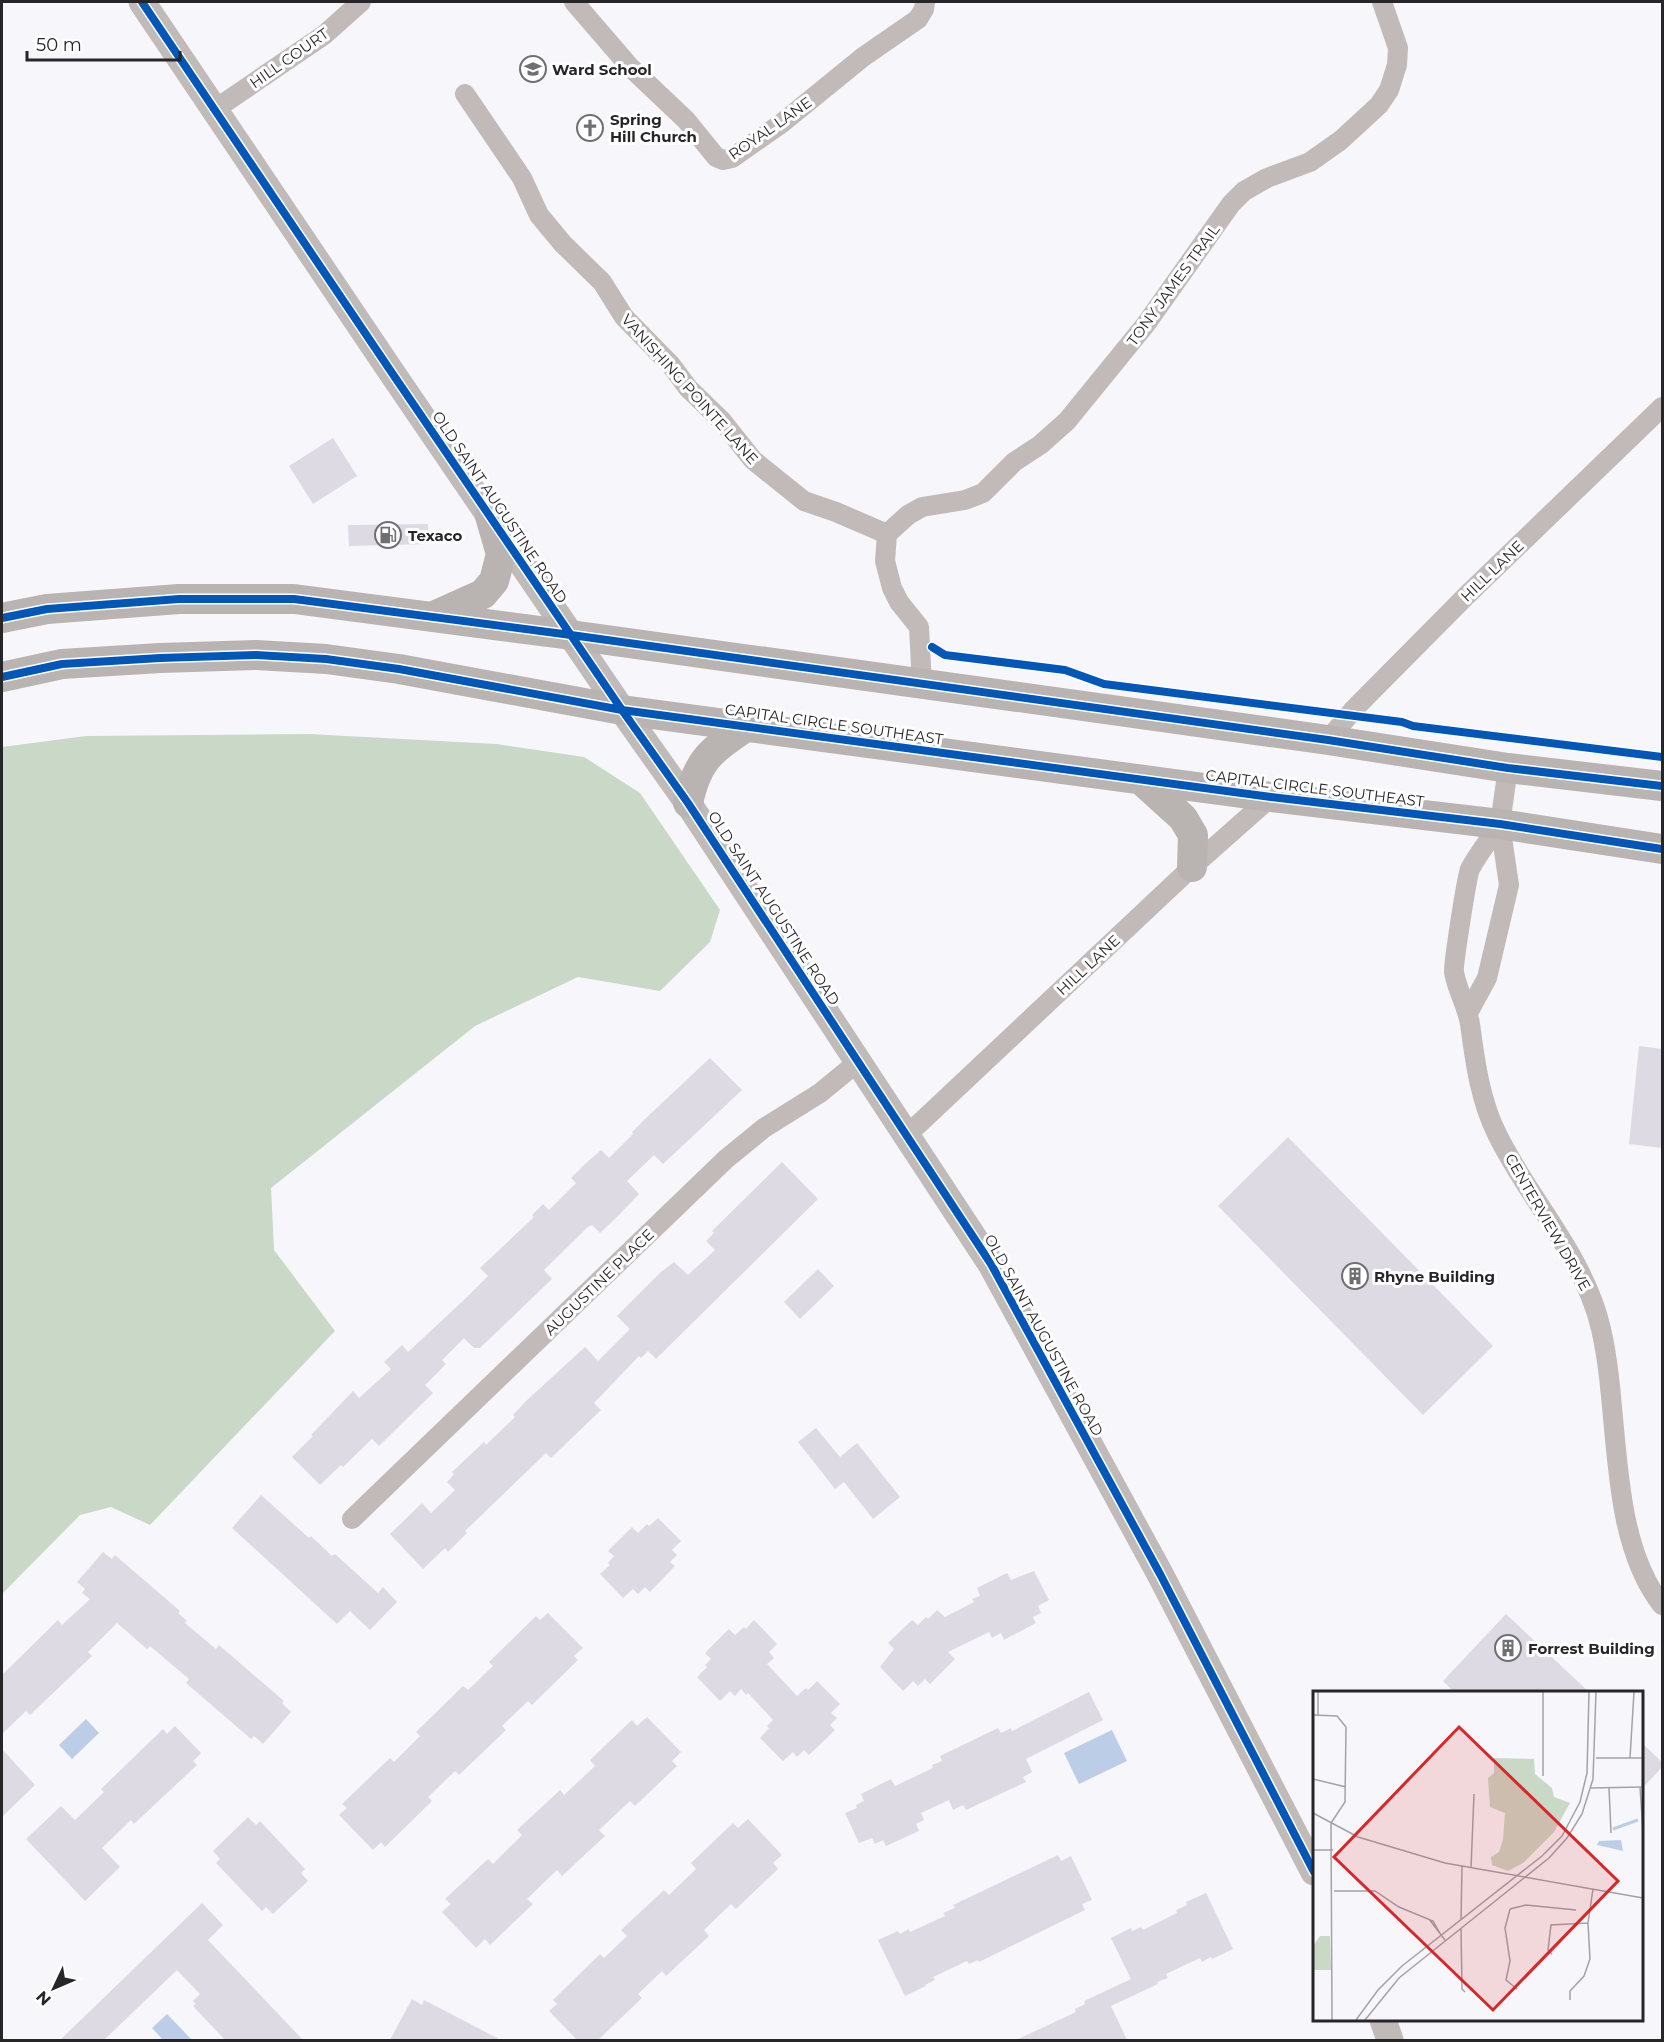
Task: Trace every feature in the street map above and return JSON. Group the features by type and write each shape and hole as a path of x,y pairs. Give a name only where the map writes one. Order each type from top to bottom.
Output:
{"main road":[{"path":"432,617 483,594 494,581 501,554 490,516"},
{"path":"2,618 47,609 179,599 294,599 1328,740 1508,768 1662,786"},
{"name":"CAPITAL CIRCLE SOUTHEAST","path":"2,676 62,664 256,655 326,659 399,669 622,710 1271,797 1500,824 1662,849"},
{"path":"688,803 694,778 706,758 722,743 747,726"},
{"path":"1141,780 1183,818 1193,835 1192,867"}],"street":[{"name":"OLD SAINT AUGUSTINE ROAD","path":"142,2 622,710 688,803 991,1264 1160,1574 1313,1870"},
{"name":"HILL COURT","path":"214,110 324,35 361,2"},
{"name":"ROYAL LANE","path":"574,2 630,67 686,120 716,157 723,160 732,158 782,123 863,57 918,19 924,9 924,2"},
{"name":"TONY JAMES TRAIL","path":"886,534 908,515 922,507 965,500 983,493 1014,462 1054,433 1067,421 1140,332 1231,204 1244,191 1267,178 1310,162 1341,140 1379,105 1389,90 1397,65 1398,48 1382,2"},
{"name":"VANISHING POINTE LANE","path":"465,94 522,178 540,215 563,244 602,282 624,317 671,365 688,388 722,422 753,460 804,501 886,534"},
{"name":"HILL LANE","path":"1328,740 1354,710 1466,596 1662,407"},
{"path":"886,534 885,561 892,588 899,602 919,627 922,685"},
{"name":"CENTERVIEW DRIVE","path":"1468,1013 1487,978 1509,885 1500,824 1508,768"},
{"name":"HILL LANE","path":"907,1135 1192,867 1271,797"},
{"name":"CENTERVIEW DRIVE","path":"1500,824 1469,871 1454,971 1468,1013 1478,1079 1496,1133 1589,1288 1601,1329 1615,1428 1620,1490 1636,1554 1654,1594 1662,1605"},
{"name":"AUGUSTINE PLACE","path":"352,1519 726,1159 764,1128 820,1093 859,1061"},
{"path":"1384,2021 1390,2040"}],"green space":[{"path":"309,734 496,744 584,757 640,793 720,910 710,942 660,991 578,977 475,1026 271,1188 274,1250 335,1331 150,1525 111,1507 80,1515 2,1594 2,747 86,736"}],"water":[{"path":"86,1719 99,1733 72,1759 59,1745"},
{"path":"1112,1730 1127,1761 1079,1784 1064,1753"},
{"path":"167,2014 192,2040 163,2040 152,2028"}],"building":[{"path":"333,438 357,476 313,504 289,466"},
{"name":"Texaco","path":"428,524 428,544 349,546 348,525"},
{"path":"1639,1046 1662,1049 1662,1148 1629,1144"},
{"path":"710,1058 742,1090 663,1164 654,1155 627,1181 639,1194 617,1217 600,1233 592,1225 588,1227 544,1270 552,1279 480,1348 474,1348 464,1338 442,1360 446,1364 425,1385 433,1393 379,1446 372,1439 320,1485 292,1457 313,1436 311,1435 353,1391 359,1398 391,1369 384,1362 402,1345 408,1352 466,1298 488,1276 480,1268 534,1217 532,1215 543,1204 549,1210 576,1183 571,1178 585,1164 601,1150 609,1158 647,1117"},
{"name":"Rhyne Building","path":"1288,1137 1493,1346 1423,1415 1218,1206"},
{"path":"782,1162 818,1199 656,1359 648,1351 641,1358 639,1356 594,1403 601,1410 551,1458 546,1453 465,1531 467,1533 448,1552 445,1548 423,1569 390,1534 422,1503 431,1513 455,1490 447,1482 454,1474 452,1472 484,1442 486,1445 515,1417 513,1415 526,1401 585,1347 598,1361 630,1329 617,1316 661,1272 674,1262 688,1275 715,1250 706,1241 714,1233 712,1231"},
{"path":"818,1269 834,1286 800,1319 784,1302"},
{"path":"816,1428 840,1457 857,1443 900,1497 873,1519 844,1482 835,1489 798,1442"},
{"path":"261,1495 309,1538 311,1536 332,1556 335,1554 378,1593 383,1587 397,1602 370,1630 350,1611 337,1624 232,1528"},
{"path":"658,1518 681,1541 672,1550 677,1555 670,1562 675,1566 650,1592 645,1587 638,1594 633,1589 623,1598 600,1574 610,1565 608,1563 614,1556 608,1551 632,1527 638,1533"},
{"path":"103,1552 112,1559 115,1555 180,1611 178,1613 187,1621 185,1623 216,1649 219,1645 284,1701 282,1703 291,1712 263,1744 254,1736 251,1739 186,1683 189,1679 150,1646 147,1649 117,1623 88,1652 92,1656 30,1715 26,1711 2,1734 2,1675 58,1620 62,1625 90,1599 82,1593 85,1589 77,1582"},
{"path":"1034,1571 1049,1600 1038,1606 1041,1613 1033,1617 1036,1623 1004,1640 1001,1633 992,1638 989,1632 948,1652 955,1659 930,1684 925,1679 918,1686 913,1681 903,1691 880,1667 894,1649 888,1643 912,1620 918,1625 937,1610 945,1617 974,1602 972,1599 980,1596 977,1588 1007,1573 1011,1580"},
{"path":"548,1613 583,1648 574,1656 578,1660 532,1705 528,1701 502,1726 506,1730 459,1775 455,1771 428,1797 432,1801 385,1847 381,1842 373,1850 339,1815 347,1808 342,1804 390,1758 394,1762 420,1736 416,1732 463,1686 468,1690 493,1666 489,1662 536,1616 540,1620"},
{"name":"Forrest Building","path":"1506,1614 1588,1691 1453,1691 1443,1681"},
{"path":"754,1620 777,1644 769,1652 774,1658 767,1664 797,1696 817,1681 840,1704 831,1713 837,1718 830,1725 835,1730 809,1755 804,1750 797,1757 793,1752 783,1761 760,1738 773,1720 748,1693 746,1695 741,1689 735,1696 730,1691 720,1701 697,1677 711,1659 705,1653 729,1629 735,1635 744,1627 746,1629"},
{"path":"1089,1692 1103,1720 1026,1759 1032,1772 1023,1777 1026,1782 966,1810 963,1805 953,1810 949,1800 921,1813 924,1820 916,1824 919,1831 886,1846 883,1840 875,1844 872,1838 859,1843 845,1813 857,1808 856,1805 864,1801 861,1794 891,1779 895,1786 933,1768 932,1765 942,1761 940,1756 998,1728 1001,1733 1011,1728 1012,1731"},
{"path":"647,1717 681,1752 672,1761 677,1766 635,1806 630,1801 599,1830 605,1836 562,1876 557,1870 527,1899 533,1904 490,1945 485,1939 476,1948 442,1912 451,1904 445,1899 488,1859 493,1864 522,1835 517,1830 560,1790 564,1795 595,1766 590,1760 632,1720 637,1726"},
{"path":"175,1726 201,1753 193,1761 197,1765 134,1824 131,1820 102,1848 120,1867 85,1901 26,1839 61,1806 75,1820 104,1792 101,1789 163,1729 167,1734"},
{"path":"1643,1744 1662,1762 1662,1767 1643,1788"},
{"path":"2,1749 35,1785 2,1817"},
{"path":"248,1817 256,1825 260,1821 305,1869 301,1873 308,1881 273,1914 266,1907 262,1911 216,1863 220,1859 213,1851"},
{"path":"748,1819 782,1855 773,1863 778,1869 736,1909 731,1904 704,1930 709,1936 666,1976 662,1971 638,1994 642,1998 598,2040 577,2040 549,2011 557,2004 553,2000 600,1954 604,1958 627,1936 621,1930 664,1890 669,1895 696,1869 691,1863 733,1823 738,1828"},
{"path":"1058,1855 1061,1861 1071,1856 1092,1900 1082,1904 1085,1910 979,1962 978,1960 969,1964 967,1961 933,1977 935,1980 905,1996 878,1940 898,1931 900,1934 909,1929 910,1932 945,1916 943,1913 955,1908 953,1905"},
{"path":"1206,1893 1233,1949 1202,1962 1200,1958 1166,1974 1168,1978 1157,1982 1158,1984 1111,2006 1127,2040 1016,2040 1076,2012 1075,2009 1085,2004 1084,2001 1131,1979 1111,1938 1131,1928 1132,1931 1141,1927 1143,1930 1177,1913 1176,1910 1187,1905 1186,1902"},
{"path":"202,1903 223,1925 208,1940 303,2040 225,2040 193,2006 196,2004 193,2001 200,1994 177,1970 104,2040 60,2040"},
{"path":"412,1999 422,2005 424,2000 501,2040 390,2040"}],"cycle path":[{"path":"142,2 390,370 688,803 991,1264 1160,1574 1313,1870"},
{"path":"2,618 47,609 179,599 294,599 1328,740 1508,768 1662,786"},
{"path":"932,647 945,655 1065,670 1104,684 1662,757"},
{"path":"2,677 62,664 160,658 256,655 326,659 399,669 622,710 1271,797 1500,824 1662,849"}],"place":[{"name":"Ward School","path":"533,69"},
{"name":"Spring Hill Church","path":"590,128"},
{"name":"Texaco","path":"388,535"},
{"name":"Rhyne Building","path":"1355,1276"},
{"name":"Forrest Building","path":"1508,1648"}]}
